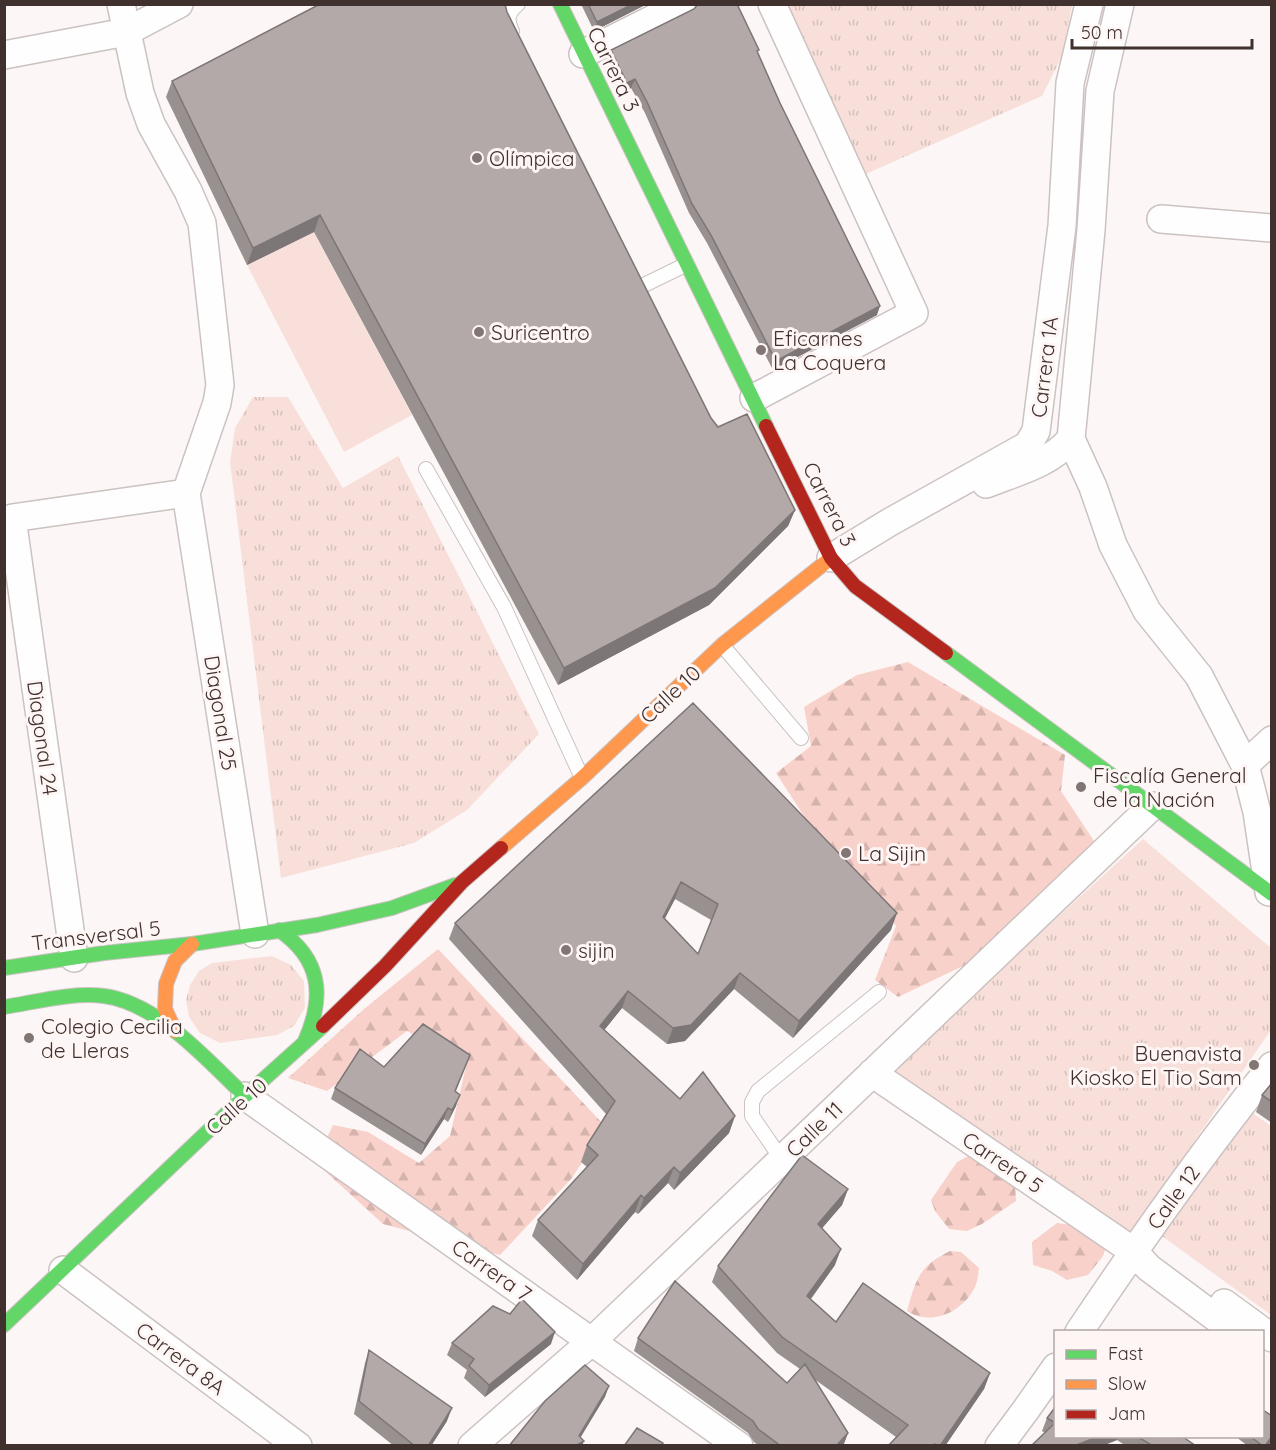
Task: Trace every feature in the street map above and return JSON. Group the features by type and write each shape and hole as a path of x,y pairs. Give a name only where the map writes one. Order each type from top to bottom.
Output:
{"street":[{"path":"121,4 140,93 151,124 188,191 202,223 220,385 218,403 186,493"},
{"path":"4,56 126,32 179,4"},
{"name":"Carrera 3","path":"560,4 831,558 855,586 1270,893"},
{"path":"583,54 683,4"},
{"path":"754,398 914,313 772,4"},
{"name":"Carrera 1A","path":"890,522 1028,445 1036,431 1062,226 1070,83 1089,4"},
{"name":"Carrera 1A","path":"1120,4 1100,91 1091,230 1071,439 1093,487 1113,545 1147,611 1199,676 1245,765 1257,812 1270,893"},
{"path":"1161,219 1272,228"},
{"name":"Carrera 1A","path":"890,522 1041,463 1061,452 1071,439"},
{"name":"Diagonal 24","path":"74,958 12,518 186,493"},
{"name":"Diagonal 25","path":"186,493 267,932"},
{"name":"Calle 10","path":"4,1325 385,966 462,882 582,778 722,645 831,558 890,522"},
{"path":"1245,765 1272,740"},
{"name":"Calle 11","path":"472,1446 592,1341 1152,806"},
{"name":"Calle 10","path":"192,944 317,925 392,909 462,882"},
{"path":"267,932 300,946 314,969 319,995 315,1021 303,1045"},
{"path":"175,1032 165,1009 166,984 175,961 192,944"},
{"name":"Transversal 5","path":"4,968 104,953 192,944"},
{"path":"4,1007 78,997 105,996 128,1001 175,1032 245,1096"},
{"name":"Calle 12","path":"1080,1330 1133,1251 1240,1105 1272,1066"},
{"name":"Carrera 5","path":"872,1073 1133,1251 1149,1268 1232,1330"},
{"name":"Carrera 7","path":"245,1096 739,1446"},
{"name":"Carrera 5","path":"1133,1251 1159,1256 1261,1330"},
{"name":"Carrera 8A","path":"63,1270 298,1446"},
{"path":"999,1446 1054,1370"}],"lane":[{"path":"518,4 511,9 508,17 509,25 519,46"},
{"path":"640,287 687,264"},
{"path":"426,469 504,607 582,778"},
{"path":"722,645 801,738"},
{"path":"782,1160 752,1116 752,1102 758,1092 879,992"}],"green space":[{"path":"780,5 1072,5 1063,54 1042,96 859,177"},
{"path":"314,232 412,415 344,452 247,265"},
{"path":"253,397 288,397 343,488 398,456 539,734 467,810 414,843 281,878 230,462 235,428"},
{"path":"908,662 1065,755 1061,791 1096,844 984,956 898,997 875,980 896,926 824,847 776,773 811,746 804,707 857,675"},
{"path":"1143,839 1271,948 1271,1030 1127,1239 890,1071"},
{"path":"438,949 605,1126 572,1178 500,1255 383,1224 315,1162 333,1125 368,1132 419,1163 450,1136 466,1066 407,1031 327,1091 288,1078 364,1009"},
{"path":"272,956 291,965 304,981 305,1008 294,1026 277,1035 220,1043 200,1033 189,1017 186,1000 190,985 199,971 212,963"},
{"path":"1247,1109 1271,1126 1271,1315 1159,1234"},
{"path":"974,1153 1015,1184 1016,1201 982,1224 967,1231 949,1229 935,1211 931,1200 957,1162"},
{"path":"1057,1223 1073,1225 1107,1244 1103,1256 1088,1275 1067,1280 1052,1271 1033,1265 1032,1242"},
{"path":"950,1251 961,1252 979,1268 976,1285 970,1296 955,1310 936,1317 916,1316 907,1311 916,1282 925,1268"}],"building":[{"path":"320,4 505,4 711,418 718,427 747,414 795,510 715,588 564,668 320,215 253,248 172,81"},
{"path":"588,4 633,4 597,22"},
{"path":"698,4 737,4 759,50 757,51 780,103 880,306 776,361 711,235 692,204 635,79 627,83 611,50 694,9"},
{"name":"sijin","path":"693,703 897,913 799,1021 740,973 691,1025 673,1028 628,991 600,1026 680,1099 703,1072 735,1116 680,1173 674,1167 644,1198 641,1195 583,1264 538,1220 598,1155 587,1145 615,1101 455,923","holes":["681,882 718,904 698,954 663,917"]},
{"path":"423,1024 470,1055 455,1091 460,1095 452,1110 448,1108 425,1144 335,1088 360,1049 384,1067"},
{"path":"1272,1083 1272,1102 1262,1095"},
{"path":"802,1155 848,1189 818,1224 841,1249 807,1296 836,1322 863,1283 990,1373 940,1446 935,1444 933,1446 888,1446 908,1425 782,1337 718,1266"},
{"path":"675,1281 787,1383 805,1364 848,1433 836,1446 781,1446 758,1429 753,1421 638,1338"},
{"path":"522,1299 555,1332 489,1385 469,1366 474,1359 452,1343 493,1306 510,1314"},
{"path":"369,1350 452,1408 428,1446 415,1446 359,1401"},
{"path":"585,1365 609,1386 579,1436 584,1441 575,1446 509,1446 545,1401"},
{"path":"1054,1409 1054,1422 1047,1418"},
{"path":"1264,1411 1272,1416 1272,1436 1263,1446 1252,1438 1264,1438"},
{"path":"1054,1424 1054,1438 1094,1438 1074,1446 1031,1446"},
{"path":"637,1428 663,1443 662,1446 624,1446"},
{"path":"1140,1438 1184,1438 1196,1446 1153,1446"}],"traffic: fast":[{"path":"560,4 766,426"},
{"path":"946,653 1272,894"},
{"path":"4,968 104,953 192,944 317,925 392,908 455,885"},
{"path":"279,930 304,953 315,980 317,994 315,1009 305,1041"},
{"path":"4,1007 79,995 104,996 124,1001 163,1021 245,1096"},
{"path":"4,1325 245,1096 323,1026"}],"traffic: slow":[{"path":"501,848 582,778 722,645 831,558"},
{"path":"175,1031 165,1009 166,984 175,961 192,944"}],"traffic: jam":[{"path":"766,426 831,558 855,586 946,653"},
{"path":"323,1026 385,966 462,882 501,848"}],"place":[{"name":"Olímpica","path":"477,158"},
{"name":"Suricentro","path":"479,332"},
{"name":"Eficarnes La Coquera","path":"761,350"},
{"name":"Fiscalía General de la Nación","path":"1081,787"},
{"name":"La Sijin","path":"846,853"},
{"name":"sijin","path":"566,950"},
{"name":"Colegio Cecilia de Lleras","path":"29,1038"},
{"name":"Buenavista Kiosko El Tio Sam","path":"1254,1065"}]}
